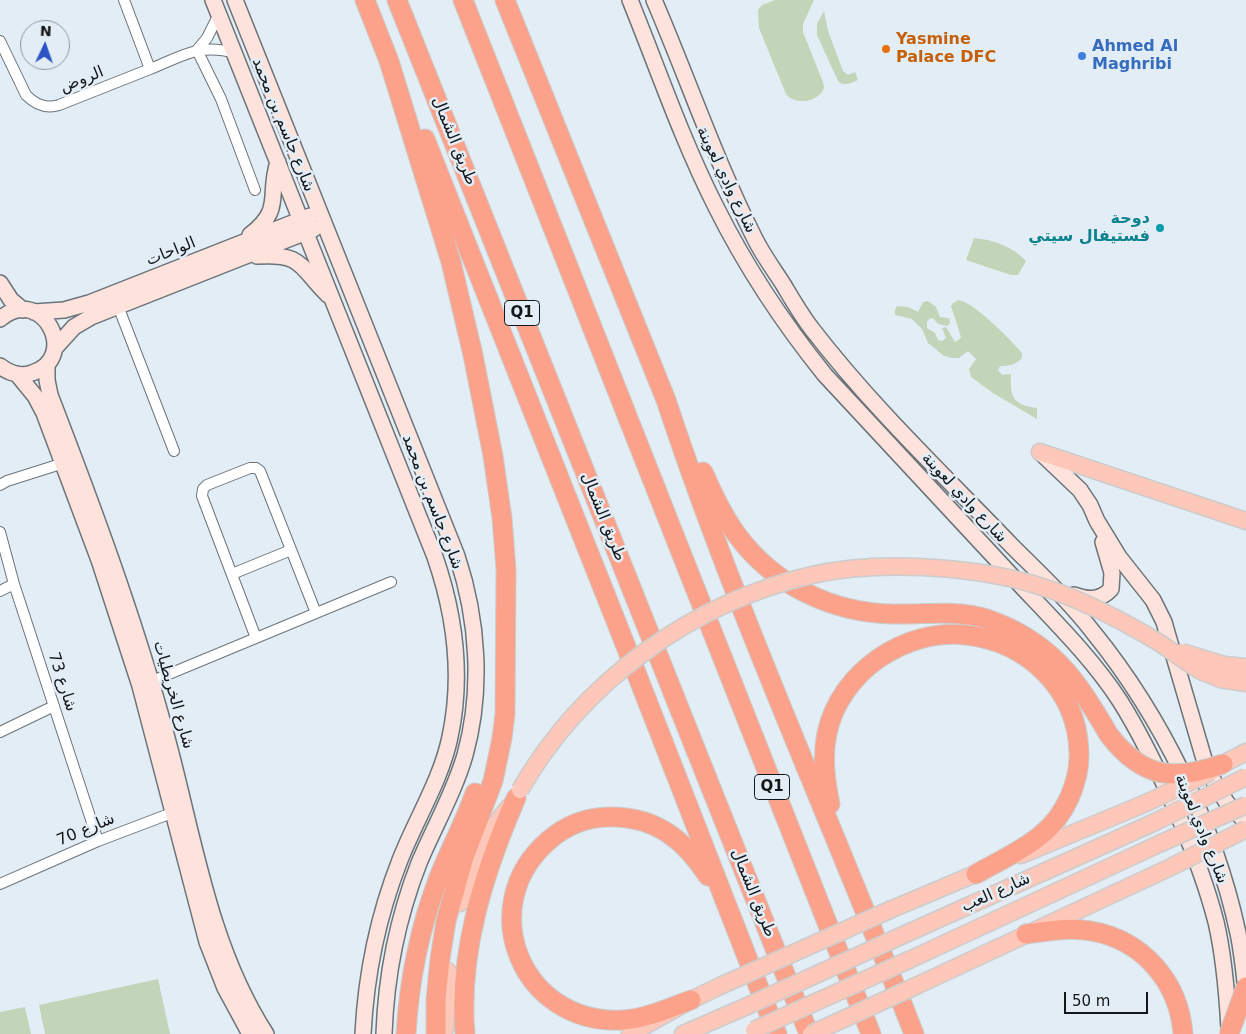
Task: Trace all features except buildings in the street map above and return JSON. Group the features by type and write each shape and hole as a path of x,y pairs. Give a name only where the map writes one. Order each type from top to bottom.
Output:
{"highway":[{"path":"365,0 390,61 415,114 777,1034"},
{"name":"طريق الشمال","path":"397,0 810,1034"},
{"name":"Q1","path":"463,0 871,1034"},
{"path":"505,0 666,400 749,625 914,1034"},
{"path":"390,61 451,262 486,420 500,500 507,600 505,714 498,763 459,875 446,921 444,959 436,999 436,1034"},
{"path":"666,400 690,444 712,493 737,535 753,554 789,584 812,597 849,609 869,613 928,612 985,618 1035,643 1060,664 1084,693 1109,735 1120,749 1132,759 1150,769 1167,774 1189,774 1223,764"},
{"path":"842,856 830,803 824,762 827,733 837,705 853,681 878,658 924,638 965,635 997,642 1012,648 1044,671 1059,687 1068,704 1075,722 1078,742 1077,774 1073,788 1052,824 1031,842 976,874"},
{"path":"406,1034 410,992 426,916 439,877 468,812 484,769 505,670"},
{"path":"465,1034 465,984 475,918 492,859 518,794"},
{"path":"691,1000 642,1017 622,1020 586,1017 554,1002 540,990 529,976 515,947 512,933 512,907 521,877 529,862 542,846 558,832 572,824 587,819 606,816 624,817 656,826 684,844 698,861 729,910"},
{"path":"1026,934 1052,930 1090,930 1125,943 1144,955 1169,984 1177,1002 1183,1034"},
{"path":"1229,1034 1246,987"}],"main road":[{"name":"شارع جاسم بن محمد","path":"213,0 334,300 441,575 454,625 456,666 453,723 434,785 400,860 381,915 369,968 363,1034"},
{"name":"شارع جاسم بن محمد","path":"235,0 457,556 467,588 474,634 476,684 470,734 458,776 420,861 406,901 392,963 384,1034"},
{"name":"شارع وادي لعوينة","path":"630,0 693,157 716,207 783,320 825,375 1078,648 1119,700 1136,728 1155,762 1199,863 1209,895 1224,971 1229,1034"},
{"name":"شارع وادي لعوينة","path":"654,0 737,202 757,242 810,326 842,366 885,414 1049,583 1093,632 1115,661 1172,753 1199,812 1221,873 1238,932 1246,992"},
{"path":"242,250 269,216 274,203 274,175 278,162"},
{"name":"الواحات","path":"47,364 55,348 67,333 82,321 242,250 321,219"},
{"name":"الواحات","path":"0,319 12,312 64,310 89,304 242,250"},
{"path":"242,250 276,255 293,260 305,268 321,288 334,300"},
{"path":"0,283 11,300 45,319 52,329 55,348"},
{"path":"5,370 36,372 47,364"},
{"name":"شارع الخريطيات","path":"47,364 48,387 69,462 99,560 145,684 180,810 221,940 246,998 266,1034"},
{"name":"شارع الخريطيات","path":"5,370 30,388 69,462"},
{"path":"1040,452 1080,490 1090,505 1097,521 1112,573 1111,589 1102,597 1089,598 1069,593 1049,583"},
{"path":"1040,452 1246,521"},
{"path":"1097,521 1119,557 1153,600 1168,636 1204,759 1215,784 1227,802 1246,822"},
{"path":"445,1034 444,959 467,880 489,832 518,794 539,760 583,705 644,652 686,625 722,606 762,590 814,574 888,567 952,570 986,574 1032,584 1079,600 1136,629 1201,671 1222,672 1246,667"},
{"path":"1222,672 1246,683"},
{"path":"630,1034 720,986 892,909 1146,803 1197,779 1246,752"},
{"name":"شارع العب","path":"683,1034 1153,823 1246,777"},
{"name":"شارع العب","path":"749,1032 1246,805"},
{"name":"شارع الخريطيات","path":"180,810 188,873 207,942 225,988 250,1034"},
{"path":"810,1034 1172,867 1246,829"}],"street":[{"path":"124,0 150,69"},
{"path":"219,14 207,38 197,50 220,99 256,190"},
{"name":"الروض","path":"0,41 26,95 35,103 47,107 60,106 197,50 212,48 235,53"},
{"path":"118,306 174,452"},
{"path":"0,485 7,481 69,462"},
{"path":"256,638 202,496 203,489 207,485 250,468 258,469 262,473 316,613"},
{"name":"شارع 73","path":"0,532 14,584 98,841"},
{"path":"232,574 292,550"},
{"path":"145,684 391,582"},
{"path":"0,590 14,584"},
{"path":"0,732 54,706"},
{"name":"شارع 70","path":"0,884 98,841 180,810"}],"green space":[{"path":"775,0 814,0 803,24 803,32 823,82 824,88 817,97 801,101 790,98 786,94 759,28 758,10 762,5"},
{"path":"824,11 828,31 843,71 848,75 855,72 858,80 846,84 838,81 817,35 817,24"},
{"path":"974,238 989,240 1015,251 1021,256 1026,261 1018,275 1011,275 966,260"},
{"path":"958,300 965,302 982,314 1022,353 1022,358 1015,364 1000,366 998,370 1002,375 1011,374 1011,388 1014,398 1022,405 1037,408 1037,419 993,393 971,377 969,369 976,359 968,351 959,358 944,356 928,343 922,329 912,319 895,315 897,306 908,307 918,312 923,302 928,301 936,307 940,317 949,318 950,322 948,326 938,324 934,319 930,318 927,322 927,328 935,333 938,340 942,341 946,338 942,328 946,327 955,342 961,337 951,306"},
{"path":"158,979 170,1034 45,1034 39,1005"},
{"path":"25,1007 31,1034 0,1034 0,1012"}],"place":[{"name":"Yasmine Palace DFC","path":"886,49"},
{"name":"Ahmed Al Maghribi","path":"1082,56"},
{"name":"دوحة فستيفال سيتي","path":"1160,228"}]}
